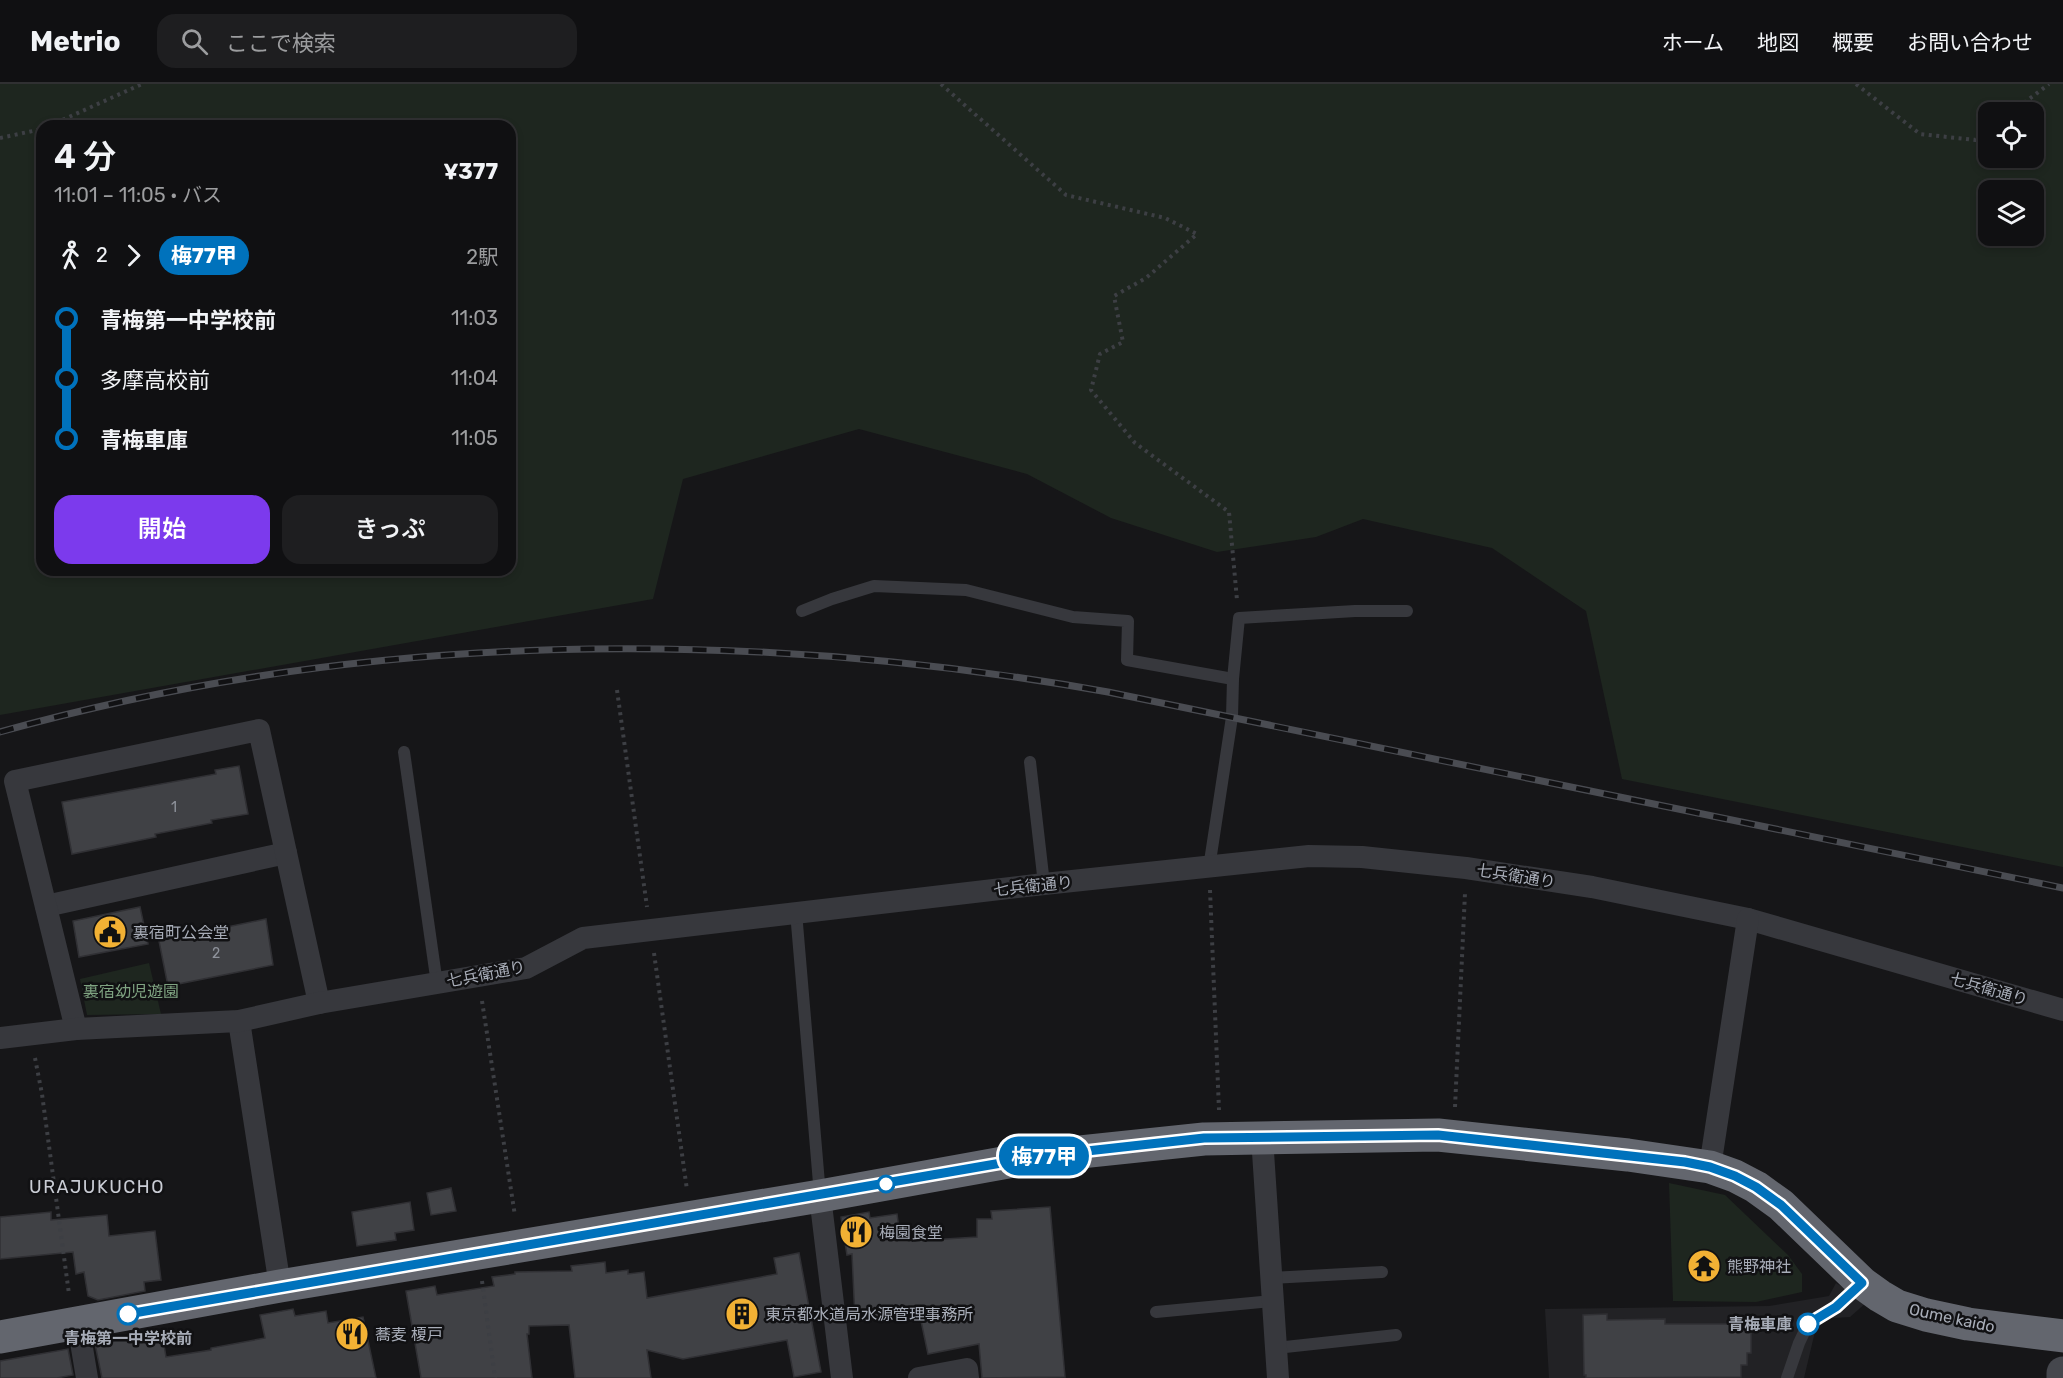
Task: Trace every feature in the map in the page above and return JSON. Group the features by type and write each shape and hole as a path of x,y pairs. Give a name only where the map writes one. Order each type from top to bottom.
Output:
{"highway":[{"name":"Oume kaido","path":"0,1337 280,1286 820,1196 1042,1156 1220,1138 1454,1136 1639,1156 1710,1167 1756,1187 1781,1205 1862,1283 1898,1306 1968,1324 2063,1336"}],"street":[{"path":"76,1029 15,781 260,729 319,1003"},
{"path":"46,906 286,853"},
{"name":"七兵衛通り","path":"0,1038 76,1029 238,1021 319,1003 526,969 583,938 796,912 1309,856 1362,857 1466,868 1592,887 1748,919 2063,1010"},
{"path":"1710,1167 1748,919"},
{"path":"238,1021 280,1286"},
{"path":"1262,1137 1278,1378"},
{"path":"820,1196 842,1378"},
{"path":"78,1324 87,1378"},
{"path":"919,1378 967,1369 968,1378"},
{"path":"2063,1373 2063,1378"}],"lane":[{"path":"802,610 832,598 874,586 966,590 1073,617 1128,621 1127,660 1233,679"},
{"path":"1209,868 1232,717 1239,618 1355,610 1407,611"},
{"path":"404,752 437,984"},
{"path":"1030,762 1044,884"},
{"path":"796,912 820,1196"},
{"path":"1271,1278 1382,1272"},
{"path":"1788,1378 1799,1343 1808,1324 1836,1307 1862,1283"},
{"path":"1156,1312 1273,1301"},
{"path":"1276,1348 1396,1335"}],"path":[{"path":"62,120 142,84"},
{"path":"941,84 1066,195 1165,218 1197,234 1146,278 1114,296 1123,342 1100,354 1091,390 1135,443 1229,512 1239,618"},
{"path":"1856,84 1920,134 1975,140 1978,138"},
{"path":"2025,102 2049,84"},
{"path":"0,138 36,130"},
{"path":"1209,868 1220,1138"},
{"path":"1454,1136 1466,868"},
{"path":"478,977 520,1246"},
{"path":"30,1034 42,1094 70,1303 78,1324"},
{"path":"478,1254 495,1378"}],"shaded area":[{"path":"1836,1283 1867,1302 1850,1317 1818,1319 1804,1378 1549,1378 1545,1309 1769,1306 1829,1296"}],"green space":[{"path":"0,84 2063,84 2063,867 1622,779 1586,611 1492,548 1363,519 1316,537 1217,552 1111,518 1027,474 859,429 683,479 653,599 0,715"},
{"name":"裏宿幼児遊園","path":"149,963 161,1014 87,1015 80,979"},
{"path":"1669,1183 1725,1195 1788,1255 1802,1274 1802,1292 1756,1302 1673,1301"}],"building":[{"path":"239,766 248,814 211,820 212,823 155,834 156,837 72,854 62,802 216,774 215,770"},
{"name":"裏宿町公会堂","path":"140,907 148,944 79,957 73,921"},
{"path":"266,919 273,965 168,986 159,941"},
{"path":"451,1188 456,1211 431,1215 427,1193"},
{"path":"410,1202 414,1230 395,1233 396,1240 357,1246 352,1212"},
{"path":"1050,1207 1065,1377 982,1378 979,1344 928,1354 920,1316 855,1319 852,1254 847,1255 841,1217 869,1212 870,1218 897,1214 900,1236 928,1234 929,1240 977,1237 977,1219 992,1219 991,1211"},
{"path":"51,1212 51,1220 107,1215 109,1236 155,1231 161,1280 144,1282 145,1291 98,1300 88,1296 84,1272 76,1274 73,1252 0,1259 0,1217"},
{"path":"799,1253 821,1372 794,1377 787,1340 683,1359 647,1350 651,1378 575,1378 569,1325 529,1326 529,1334 527,1334 532,1378 421,1378 406,1291 435,1286 437,1295 494,1286 492,1277 515,1274 515,1272 572,1271 571,1266 605,1262 606,1273 628,1270 628,1274 644,1272 647,1298 777,1274 774,1258"},
{"path":"293,1309 295,1316 326,1311 328,1323 363,1317 376,1378 102,1378 95,1344 162,1333 166,1357 211,1350 211,1348 265,1338 260,1315"},
{"path":"1607,1314 1607,1320 1665,1319 1665,1324 1751,1324 1751,1353 1747,1353 1747,1365 1741,1365 1741,1377 1586,1378 1584,1375 1583,1315"},
{"path":"68,1349 73,1375 57,1378 0,1378 0,1361"}],"railway":[{"path":"0,732 136,699 274,674 412,658 552,650 692,649 831,657 970,671 1108,692 2063,888"}],"bus line":[{"name":"梅77甲","path":"128,1314 1042,1156 1204,1138 1438,1135 1685,1162 1710,1167 1746,1181 1781,1205 1862,1283 1848,1293 1836,1307 1808,1324"}],"place":[{"name":"裏宿町公会堂","path":"110,932"},
{"name":"梅園食堂","path":"856,1232"},
{"name":"熊野神社","path":"1704,1266"},
{"name":"青梅第一中学校前","path":"128,1314"},
{"name":"東京都水道局水源管理事務所","path":"742,1314"},
{"name":"青梅車庫","path":"1808,1324"},
{"name":"蕎麦 榎戸","path":"352,1334"}],"district":[{"name":"URAJUKUCHO","path":"97,1187"}]}
